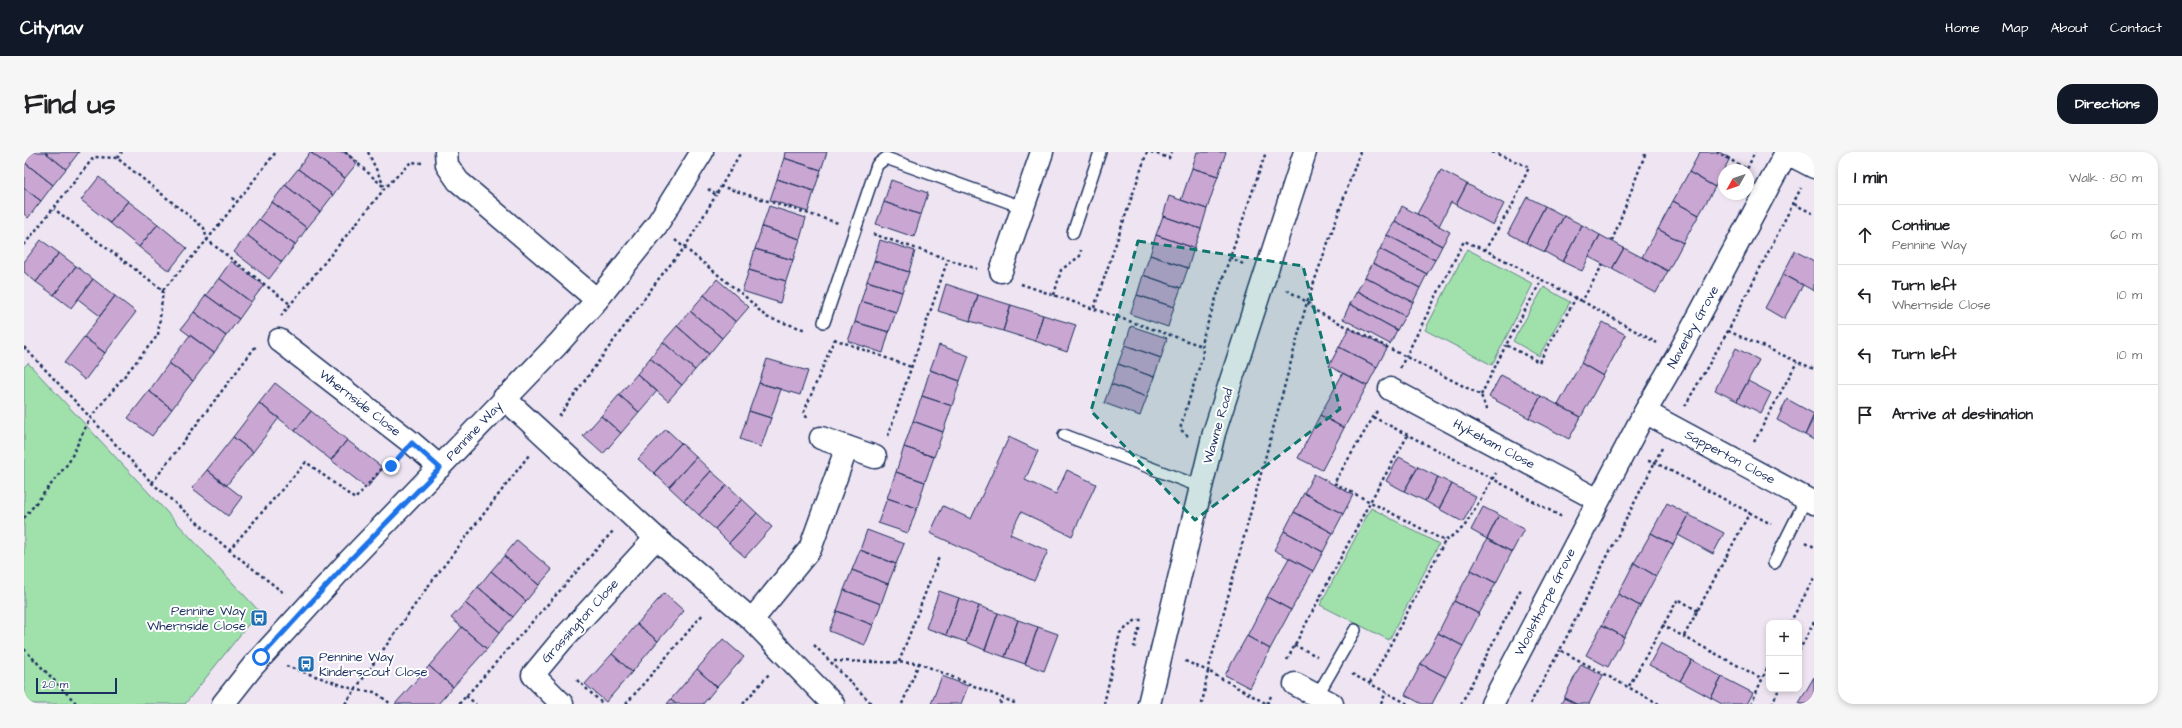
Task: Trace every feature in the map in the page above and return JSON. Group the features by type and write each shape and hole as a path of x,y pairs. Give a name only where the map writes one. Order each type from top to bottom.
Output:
{"street":[{"name":"Pennine Way","path":"223,704 261,657 304,609 440,468 504,398 558,344 597,300 656,226 702,152"},
{"path":"999,275 1042,152"},
{"name":"Wawne Road","path":"1149,704 1214,433 1305,152"},
{"path":"1786,152 1814,167"},
{"name":"Navenby Grove","path":"1598,500 1625,452 1645,412 1678,355 1786,152"},
{"path":"450,166 597,300"},
{"name":"Whernside Close","path":"277,331 440,468"},
{"name":"Hykeham Close","path":"1390,389 1598,500"},
{"path":"504,398 656,538 752,620 833,704"},
{"name":"Sapperton Close","path":"1645,412 1810,501"},
{"path":"821,438 875,457"},
{"path":"752,620 810,549 847,447"},
{"name":"Woolsthorpe Grove","path":"1492,704 1598,500"},
{"name":"Grassington Close","path":"562,704 533,675 562,640 656,538"},
{"path":"1295,684 1324,700"}],"lane":[{"path":"1073,233 1100,152"},
{"path":"824,322 877,165 886,158 1022,207"},
{"path":"1064,436 1201,487"},
{"path":"1774,563 1789,533 1810,501"},
{"path":"1324,700 1355,630"}],"path":[{"path":"117,158 122,152"},
{"path":"24,518 69,462 90,418 158,335 163,290 207,240 276,152"},
{"path":"345,152 384,188"},
{"path":"368,152 384,188"},
{"path":"345,704 426,589 544,435 660,277 685,247 741,152"},
{"path":"1094,308 1147,152"},
{"path":"1151,152 1169,158 1171,152"},
{"path":"1210,453 1180,429 1203,355 1202,340 1266,152"},
{"path":"1202,704 1208,671 1307,302 1360,152"},
{"path":"1492,152 1529,167 1514,202 1485,250 1582,301 1678,355"},
{"path":"1612,241 1646,152"},
{"path":"1716,152 1747,169 1756,152"},
{"path":"24,245 94,157 117,158 204,228 207,240 290,304"},
{"path":"277,331 290,304 384,188 411,162 450,166"},
{"path":"688,176 716,195"},
{"path":"720,186 856,228 999,275 1202,346"},
{"path":"232,198 237,202"},
{"path":"1794,204 1814,214"},
{"path":"54,209 163,290"},
{"path":"656,226 685,247 766,317 813,332"},
{"path":"1054,295 1061,270 1080,256 1084,241 1073,233"},
{"path":"1230,257 1307,302 1316,311 1481,395"},
{"path":"875,457 885,444 948,259"},
{"path":"1582,301 1603,264"},
{"path":"1487,414 1481,395 1540,282"},
{"path":"1506,345 1539,362 1576,298"},
{"path":"1728,331 1814,369"},
{"path":"827,337 911,367"},
{"path":"821,438 804,412 834,339"},
{"path":"152,483 257,345"},
{"path":"24,348 152,483 229,550 304,609"},
{"path":"1743,464 1797,362"},
{"path":"1373,418 1493,478 1560,516"},
{"path":"1285,664 1370,502 1408,435"},
{"path":"229,550 306,462 355,499 386,464 391,466 412,443"},
{"path":"1625,452 1640,460 1654,462 1814,547"},
{"path":"1556,523 1569,506 1576,488"},
{"path":"1684,636 1750,512"},
{"path":"459,704 629,513"},
{"path":"1370,683 1445,541"},
{"path":"899,662 939,557"},
{"path":"1792,620 1814,578"},
{"path":"1461,704 1523,586"},
{"path":"1629,686 1662,625 1678,600 1698,611"},
{"path":"626,704 704,613"},
{"path":"1104,704 1120,633 1136,620 1169,621"},
{"path":"1802,645 1814,622"},
{"path":"1662,625 1762,678"},
{"path":"808,639 872,704"},
{"path":"24,649 77,704"},
{"path":"1530,704 1560,650"},
{"path":"1162,651 1208,671 1267,704 1273,691"},
{"path":"743,704 786,656"},
{"path":"261,657 356,690 375,692 390,704"},
{"path":"834,661 919,663 1017,704"},
{"path":"902,704 919,663"},
{"path":"1751,704 1766,670"},
{"path":"1381,704 1386,692"},
{"path":"1772,704 1778,692"},
{"path":"466,696 476,704"},
{"path":"1000,704 1003,697"}],"highlighted area":[{"path":"1138,241 1303,266 1340,409 1195,520 1091,411"}],"green space":[{"path":"1467,249 1533,284 1492,365 1425,330"},
{"path":"1544,287 1570,302 1539,356 1513,341"},
{"path":"28,363 259,611 185,704 24,704 24,367"},
{"path":"1371,508 1439,544 1389,640 1320,605"}],"building":[{"path":"24,152 45,152 66,169 53,185 24,162"},
{"path":"45,152 79,152 66,169"},
{"path":"310,152 345,178 333,195 298,169"},
{"path":"310,152 345,152 358,162 345,178"},
{"path":"785,152 827,152 821,170 784,158"},
{"path":"1197,152 1226,152 1218,176 1192,168"},
{"path":"1700,152 1719,152 1730,158 1727,164 1718,164 1718,181 1715,187 1689,172"},
{"path":"784,158 821,170 814,191 777,179"},
{"path":"24,162 53,185 41,201 24,188"},
{"path":"1192,168 1218,176 1207,209 1181,200"},
{"path":"298,169 333,195 320,212 285,185"},
{"path":"1441,170 1467,184 1456,205 1451,202 1439,226 1417,214"},
{"path":"1689,172 1715,187 1699,215 1673,201"},
{"path":"99,177 128,201 110,223 81,200"},
{"path":"777,179 814,191 808,212 770,200"},
{"path":"891,180 928,193 921,215 884,202"},
{"path":"1467,184 1504,204 1493,225 1456,205"},
{"path":"285,185 320,212 307,228 272,202"},
{"path":"24,188 41,201 28,218 24,214"},
{"path":"1169,196 1207,209 1201,229 1163,216"},
{"path":"1527,197 1545,206 1526,243 1508,233"},
{"path":"128,201 158,224 139,247 110,223"},
{"path":"1673,201 1699,215 1683,243 1658,229"},
{"path":"272,202 307,228 295,245 259,219"},
{"path":"884,202 921,215 914,237 876,224"},
{"path":"769,206 806,218 800,239 762,227"},
{"path":"1402,206 1450,232 1442,246 1395,221"},
{"path":"1545,206 1564,216 1545,252 1526,243"},
{"path":"1163,216 1201,229 1194,248 1156,235"},
{"path":"1564,216 1582,225 1563,262 1545,252"},
{"path":"259,219 295,245 282,262 247,235"},
{"path":"1395,221 1442,246 1435,260 1387,235"},
{"path":"158,224 187,248 169,271 139,247"},
{"path":"1582,225 1600,235 1582,271 1563,262"},
{"path":"762,227 800,239 793,260 755,249"},
{"path":"1658,229 1683,243 1668,271 1642,257"},
{"path":"247,235 282,262 269,279 234,252"},
{"path":"1156,235 1194,248 1188,268 1150,255"},
{"path":"1387,235 1435,260 1427,274 1380,249"},
{"path":"1600,235 1624,248 1612,269 1589,257"},
{"path":"41,240 59,253 36,282 24,272 24,262"},
{"path":"880,240 915,251 909,272 874,261"},
{"path":"1624,248 1668,271 1656,293 1612,269"},
{"path":"755,249 793,260 786,281 749,270"},
{"path":"1380,249 1427,274 1420,288 1373,263"},
{"path":"1795,251 1814,261 1814,291 1783,274"},
{"path":"59,253 76,266 54,295 36,282"},
{"path":"1150,255 1188,268 1181,288 1143,275"},
{"path":"231,261 264,285 251,302 219,278"},
{"path":"874,261 909,272 902,292 867,281"},
{"path":"1373,263 1420,288 1413,302 1365,277"},
{"path":"76,266 93,279 71,308 54,295"},
{"path":"749,270 786,281 780,303 742,291"},
{"path":"1783,274 1803,285 1784,319 1765,308"},
{"path":"1143,275 1181,288 1174,307 1137,295"},
{"path":"1365,277 1413,302 1405,316 1357,291"},
{"path":"219,278 251,302 239,319 206,295"},
{"path":"93,279 115,296 100,316 78,299"},
{"path":"717,279 749,307 736,322 704,295"},
{"path":"867,281 902,292 896,312 861,301"},
{"path":"946,284 978,295 970,321 938,311"},
{"path":"1357,291 1405,316 1397,330 1350,304"},
{"path":"206,295 239,319 226,336 194,312"},
{"path":"704,295 736,322 722,338 690,311"},
{"path":"978,295 1011,305 1003,331 970,321"},
{"path":"1137,295 1174,307 1168,327 1130,314"},
{"path":"115,296 136,312 105,353 84,337"},
{"path":"861,301 896,312 889,332 855,322"},
{"path":"1350,304 1397,330 1390,344 1343,319"},
{"path":"1011,305 1043,315 1035,341 1003,331"},
{"path":"690,311 722,338 709,354 677,326"},
{"path":"194,312 226,336 214,353 181,329"},
{"path":"1043,315 1076,325 1067,352 1035,341"},
{"path":"855,322 889,332 883,353 848,341"},
{"path":"1603,322 1626,335 1603,376 1581,363"},
{"path":"677,326 709,354 695,370 663,342"},
{"path":"1131,326 1167,338 1161,358 1125,345"},
{"path":"1349,328 1387,348 1377,367 1339,347"},
{"path":"190,335 214,353 193,381 169,363"},
{"path":"84,337 105,353 85,380 64,363"},
{"path":"663,342 695,370 682,385 650,358"},
{"path":"939,345 969,356 960,381 930,370"},
{"path":"1125,345 1161,358 1154,377 1118,364"},
{"path":"1339,347 1377,367 1367,386 1329,366"},
{"path":"1736,348 1759,360 1737,401 1715,390"},
{"path":"650,358 682,385 668,401 637,374"},
{"path":"767,359 808,371 800,395 759,383"},
{"path":"169,363 193,381 172,409 149,391"},
{"path":"1581,363 1603,376 1581,417 1558,405"},
{"path":"1118,364 1154,377 1147,397 1111,384"},
{"path":"930,370 960,381 952,406 922,396"},
{"path":"1343,373 1367,386 1344,428 1320,415"},
{"path":"637,374 657,391 639,412 619,395"},
{"path":"1501,375 1541,396 1529,418 1489,397"},
{"path":"1748,381 1771,393 1761,413 1737,401"},
{"path":"275,383 311,411 295,431 259,403"},
{"path":"759,383 781,389 771,418 749,411"},
{"path":"1111,384 1147,397 1140,416 1104,403"},
{"path":"149,391 172,409 152,436 128,418"},
{"path":"619,395 639,412 621,433 601,416"},
{"path":"922,396 952,406 943,432 913,421"},
{"path":"1541,396 1581,417 1569,439 1529,418"},
{"path":"1787,399 1814,414 1805,435 1777,420"},
{"path":"259,403 279,418 253,452 233,437"},
{"path":"311,411 347,440 331,460 295,431"},
{"path":"749,411 771,418 761,447 740,439"},
{"path":"1320,415 1344,428 1322,470 1298,458"},
{"path":"601,416 621,433 603,454 583,436"},
{"path":"1814,417 1814,440 1805,435"},
{"path":"913,421 943,432 934,457 904,447"},
{"path":"666,429 681,443 654,473 638,459"},
{"path":"233,437 253,452 226,486 207,470"},
{"path":"1009,437 1038,451 1025,480 1056,494 1067,470 1096,484 1072,536 1021,512 1010,534 1048,551 1034,581 930,533 943,506 971,519"},
{"path":"347,440 383,468 367,488 331,460"},
{"path":"681,443 696,457 669,487 654,473"},
{"path":"904,447 934,457 925,482 896,472"},
{"path":"696,457 711,471 684,501 669,487"},
{"path":"1399,457 1418,467 1404,491 1386,481"},
{"path":"1418,467 1438,477 1425,501 1404,491"},
{"path":"207,470 242,497 228,516 192,488"},
{"path":"711,471 727,485 699,515 684,501"},
{"path":"896,472 925,482 917,508 887,498"},
{"path":"1314,474 1353,495 1343,514 1304,493"},
{"path":"1438,477 1452,484 1439,509 1425,501"},
{"path":"1452,484 1476,497 1463,522 1439,509"},
{"path":"727,485 742,499 715,529 699,515"},
{"path":"1304,493 1343,514 1333,533 1294,512"},
{"path":"887,498 917,508 908,533 878,523"},
{"path":"742,499 757,513 729,543 715,529"},
{"path":"1667,503 1689,515 1673,545 1651,533"},
{"path":"1483,507 1499,515 1487,539 1471,530"},
{"path":"1294,512 1333,533 1323,552 1284,531"},
{"path":"757,513 772,527 745,557 729,543"},
{"path":"1499,515 1524,529 1512,552 1487,539"},
{"path":"1689,515 1724,533 1713,554 1678,535"},
{"path":"867,530 904,544 896,564 860,550"},
{"path":"1284,531 1323,552 1313,571 1274,550"},
{"path":"1651,533 1673,545 1656,576 1634,563"},
{"path":"1487,539 1512,552 1496,583 1471,570"},
{"path":"517,540 552,570 539,585 504,556"},
{"path":"860,550 896,564 888,584 852,570"},
{"path":"504,556 539,585 526,601 491,571"},
{"path":"1289,558 1313,571 1291,610 1267,597"},
{"path":"1634,563 1656,576 1640,606 1618,594"},
{"path":"852,570 888,584 881,604 844,590"},
{"path":"1471,570 1496,583 1479,614 1454,601"},
{"path":"491,571 526,601 513,617 478,587"},
{"path":"478,587 513,617 500,632 465,603"},
{"path":"844,590 881,604 873,625 837,611"},
{"path":"939,591 959,598 946,635 926,628"},
{"path":"664,593 684,611 658,641 637,624"},
{"path":"1618,594 1640,606 1624,637 1602,625"},
{"path":"1267,597 1291,610 1270,649 1247,636"},
{"path":"959,598 979,606 966,642 946,635"},
{"path":"1454,601 1479,614 1463,646 1438,633"},
{"path":"465,603 500,632 487,649 451,618"},
{"path":"979,606 998,613 985,650 966,642"},
{"path":"837,611 873,625 865,645 829,631"},
{"path":"998,613 1018,620 1005,657 985,650"},
{"path":"1018,620 1038,627 1025,664 1005,657"},
{"path":"637,624 658,641 632,672 612,654"},
{"path":"1602,625 1624,637 1608,667 1586,655"},
{"path":"462,627 487,649 453,687 429,666"},
{"path":"1038,627 1058,634 1044,671 1025,664"},
{"path":"1438,633 1463,646 1446,677 1421,664"},
{"path":"1247,636 1270,649 1250,688 1225,675"},
{"path":"723,639 744,657 717,687 697,669"},
{"path":"1661,643 1692,660 1680,681 1649,665"},
{"path":"612,654 632,672 606,702 585,684"},
{"path":"1692,660 1722,677 1711,698 1680,681"},
{"path":"1421,664 1446,677 1432,704 1422,704 1405,695"},
{"path":"1581,664 1603,675 1589,704 1576,704 1564,698"},
{"path":"429,666 453,687 438,704 395,704"},
{"path":"697,669 717,687 703,704 676,704 671,699"},
{"path":"942,676 968,686 961,704 931,704"},
{"path":"1722,677 1753,693 1747,704 1722,704 1711,698"},
{"path":"1814,677 1814,704 1799,703"},
{"path":"1564,698 1576,704 1561,704"},
{"path":"671,699 676,704 667,704"}],"place":[{"name":"Pennine Way Whernside Close","path":"259,618"},
{"name":"Pennine Way Kinderscout Close","path":"306,664"}],"route":[{"path":"261,657 349,561 440,468 412,443 391,466"}]}
